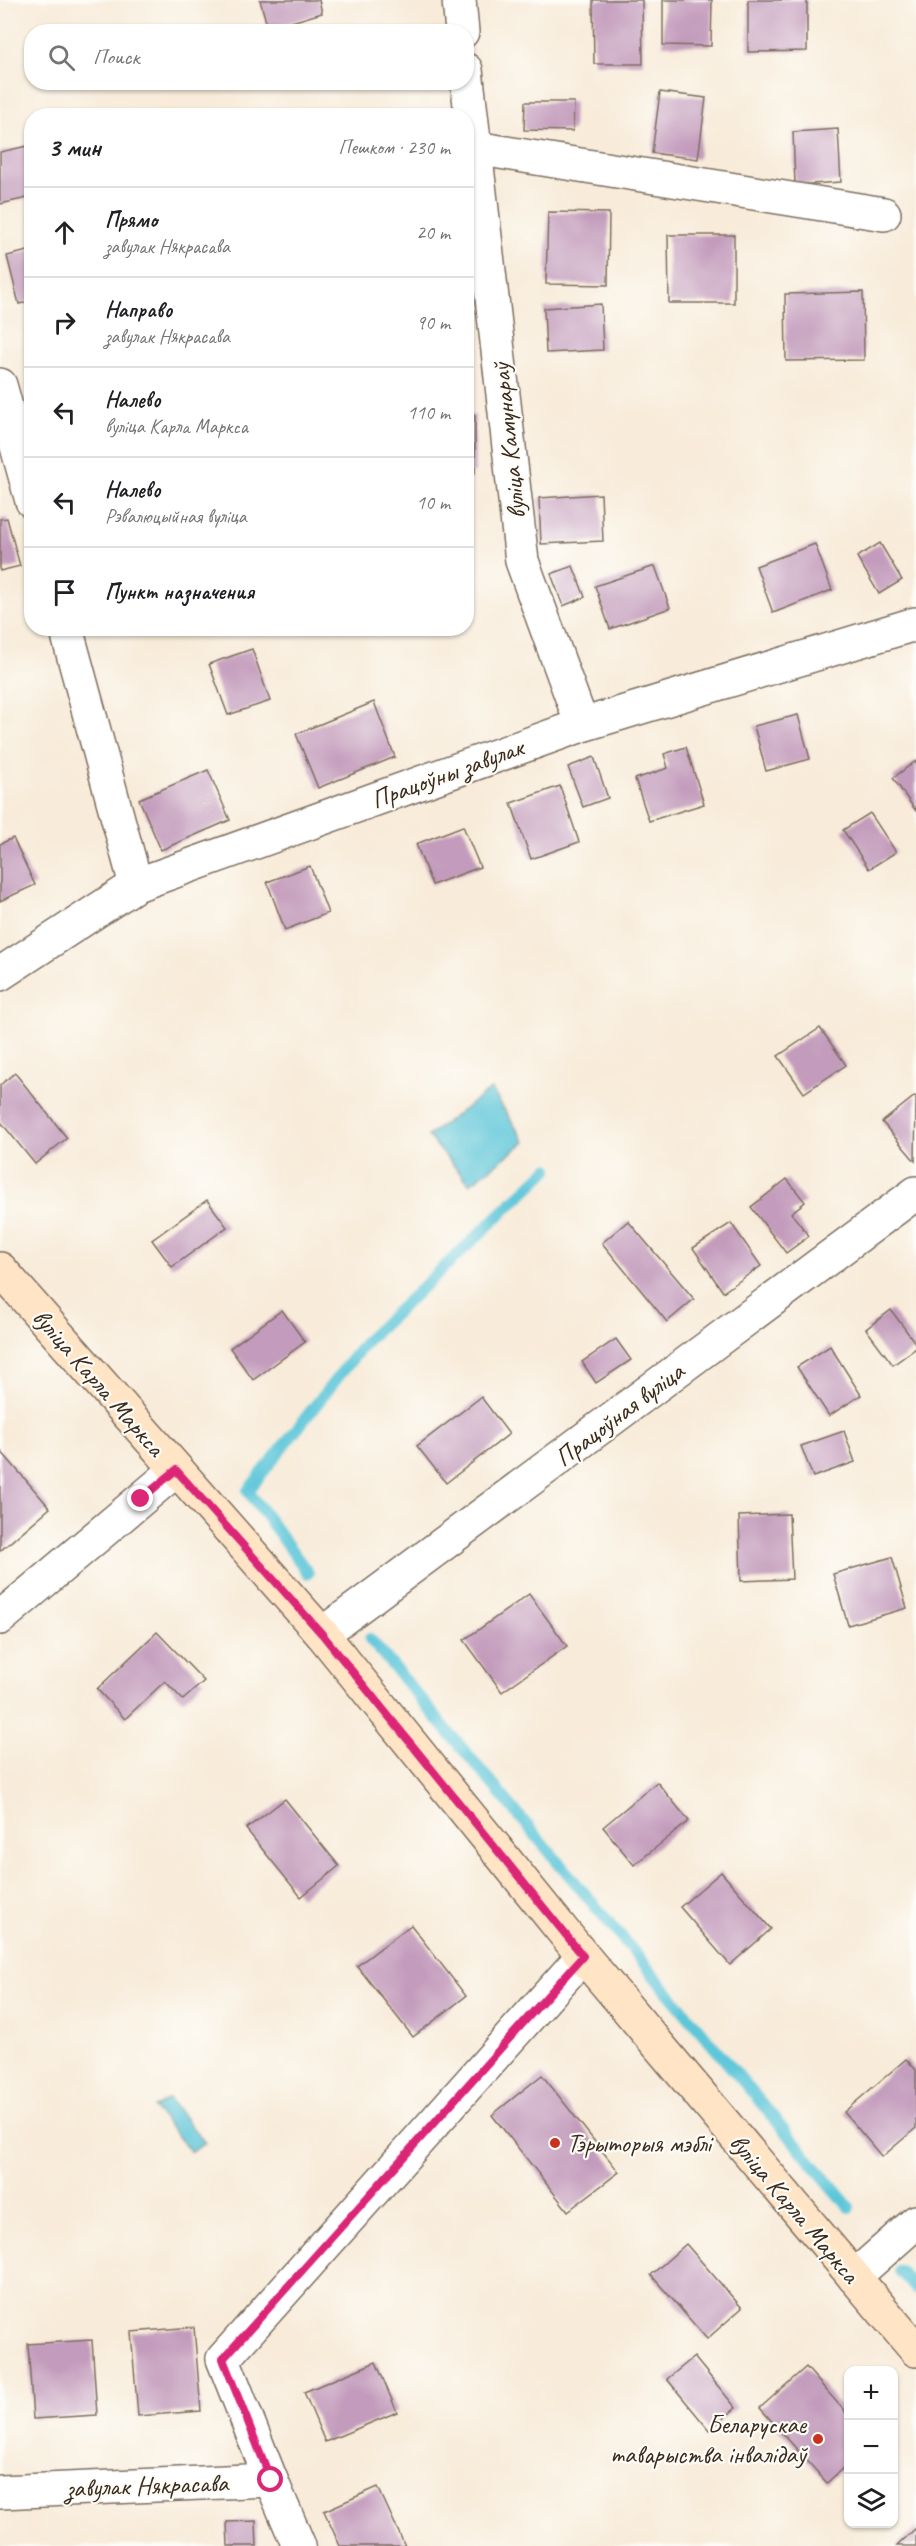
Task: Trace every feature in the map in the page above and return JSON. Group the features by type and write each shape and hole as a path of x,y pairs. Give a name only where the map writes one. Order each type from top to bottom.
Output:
{"main road":[{"name":"вуліца Карла Маркса","path":"0,1269 322,1634 583,1956 916,2350"}],"street":[{"path":"459,0 461,24"},
{"name":"вуліца Камунараў","path":"468,90 470,108"},
{"name":"вуліца Камунараў","path":"474,139 522,561 582,725"},
{"path":"475,148 884,214"},
{"path":"0,385 24,472"},
{"name":"Працоўны завулак","path":"0,974 136,885 582,725 915,624 916,626"},
{"path":"68,636 136,885"},
{"name":"Працоўная вуліца","path":"322,1634 916,1193"},
{"path":"0,1618 176,1470"},
{"name":"завулак Някрасава","path":"0,2492 271,2480 223,2359 583,1956"},
{"path":"854,2277 916,2222"},
{"path":"271,2480 299,2546"}],"water":[{"path":"491,1089 525,1142 470,1184 428,1136"},
{"path":"169,2099 205,2143 191,2152 154,2108"}],"building":[{"path":"260,0 319,0 322,13 285,24 267,24"},
{"path":"593,0 642,0 643,64 594,64"},
{"path":"663,0 712,0 711,46 663,45"},
{"path":"748,0 807,0 807,51 748,52"},
{"path":"660,92 706,98 698,159 652,153"},
{"path":"525,102 574,102 573,131 524,130"},
{"path":"838,129 841,182 795,185 793,132"},
{"path":"24,147 24,199 0,204 0,152"},
{"path":"548,212 609,213 608,285 546,284"},
{"path":"668,235 734,235 734,303 669,303"},
{"path":"24,252 24,303 19,304 7,256"},
{"path":"863,292 864,360 786,361 785,294"},
{"path":"601,304 603,350 546,353 544,308"},
{"path":"474,415 475,415 474,473"},
{"path":"601,494 603,541 541,544 539,498"},
{"path":"7,518 20,566 0,571 0,519"},
{"path":"880,543 902,580 879,594 857,557"},
{"path":"815,544 832,590 773,613 756,566"},
{"path":"573,566 585,597 563,606 551,574"},
{"path":"655,566 670,608 610,629 595,586"},
{"path":"252,649 270,701 228,715 209,664"},
{"path":"374,702 395,757 318,788 296,734"},
{"path":"798,715 810,759 766,771 754,726"},
{"path":"686,747 704,804 649,821 635,779 668,768 664,754"},
{"path":"594,757 608,798 583,807 568,767"},
{"path":"916,761 916,811 893,778"},
{"path":"208,770 230,820 161,850 139,799"},
{"path":"560,786 579,842 531,859 511,803"},
{"path":"870,813 896,852 869,869 843,830"},
{"path":"463,826 480,867 432,885 416,844"},
{"path":"13,838 35,885 0,901 0,844"},
{"path":"310,866 328,913 285,930 267,882"},
{"path":"820,1028 846,1065 804,1093 778,1056"},
{"path":"15,1073 67,1138 35,1164 0,1121 0,1085"},
{"path":"915,1096 916,1098 915,1161 882,1122"},
{"path":"787,1179 805,1202 791,1213 809,1236 786,1253 751,1207"},
{"path":"207,1200 227,1227 172,1267 152,1240"},
{"path":"628,1221 694,1299 667,1322 602,1243"},
{"path":"731,1223 761,1266 723,1292 693,1248"},
{"path":"282,1310 305,1342 253,1380 230,1348"},
{"path":"891,1310 916,1344 916,1348 893,1365 866,1329"},
{"path":"616,1339 631,1360 596,1383 582,1362"},
{"path":"830,1346 861,1395 829,1416 797,1367"},
{"path":"481,1397 509,1434 446,1483 417,1446"},
{"path":"844,1431 855,1462 813,1477 801,1446"},
{"path":"0,1450 50,1508 0,1551"},
{"path":"789,1514 792,1579 741,1581 739,1516"},
{"path":"892,1557 907,1608 848,1625 833,1574"},
{"path":"529,1594 567,1646 502,1692 464,1640"},
{"path":"157,1632 204,1681 183,1700 165,1681 125,1719 97,1689"},
{"path":"657,1782 689,1821 634,1865 603,1827"},
{"path":"285,1799 339,1866 301,1897 246,1829"},
{"path":"721,1872 771,1929 730,1965 680,1907"},
{"path":"411,1925 466,1996 413,2037 357,1966"},
{"path":"906,2059 916,2070 916,2128 882,2157 844,2112"},
{"name":"Тэрыторыя мэблі","path":"542,2075 619,2172 568,2211 492,2115"},
{"path":"686,2244 742,2308 707,2339 651,2275"},
{"path":"194,2327 201,2411 138,2416 131,2332"},
{"path":"92,2340 97,2415 33,2419 28,2344"},
{"path":"694,2357 736,2408 709,2430 667,2379"},
{"path":"376,2362 397,2412 325,2442 304,2392"},
{"name":"Беларускае таварыства інвалідаў","path":"806,2367 844,2410 844,2467 827,2483 760,2408"},
{"path":"378,2487 405,2546 340,2546 324,2511"},
{"path":"256,2521 257,2546 228,2546 227,2522"},
{"path":"916,2528 916,2546 897,2546"}],"waterway":[{"path":"308,1573 248,1491 367,1340 548,1169"},
{"path":"370,1639 849,2207"},
{"path":"900,2271 916,2289"}],"place":[{"name":"Тэрыторыя мэблі","path":"555,2143"},
{"name":"Беларускае таварыства інвалідаў","path":"818,2439"}],"route":[{"path":"141,1499 176,1470 322,1634 583,1956 223,2359 271,2480"}]}
